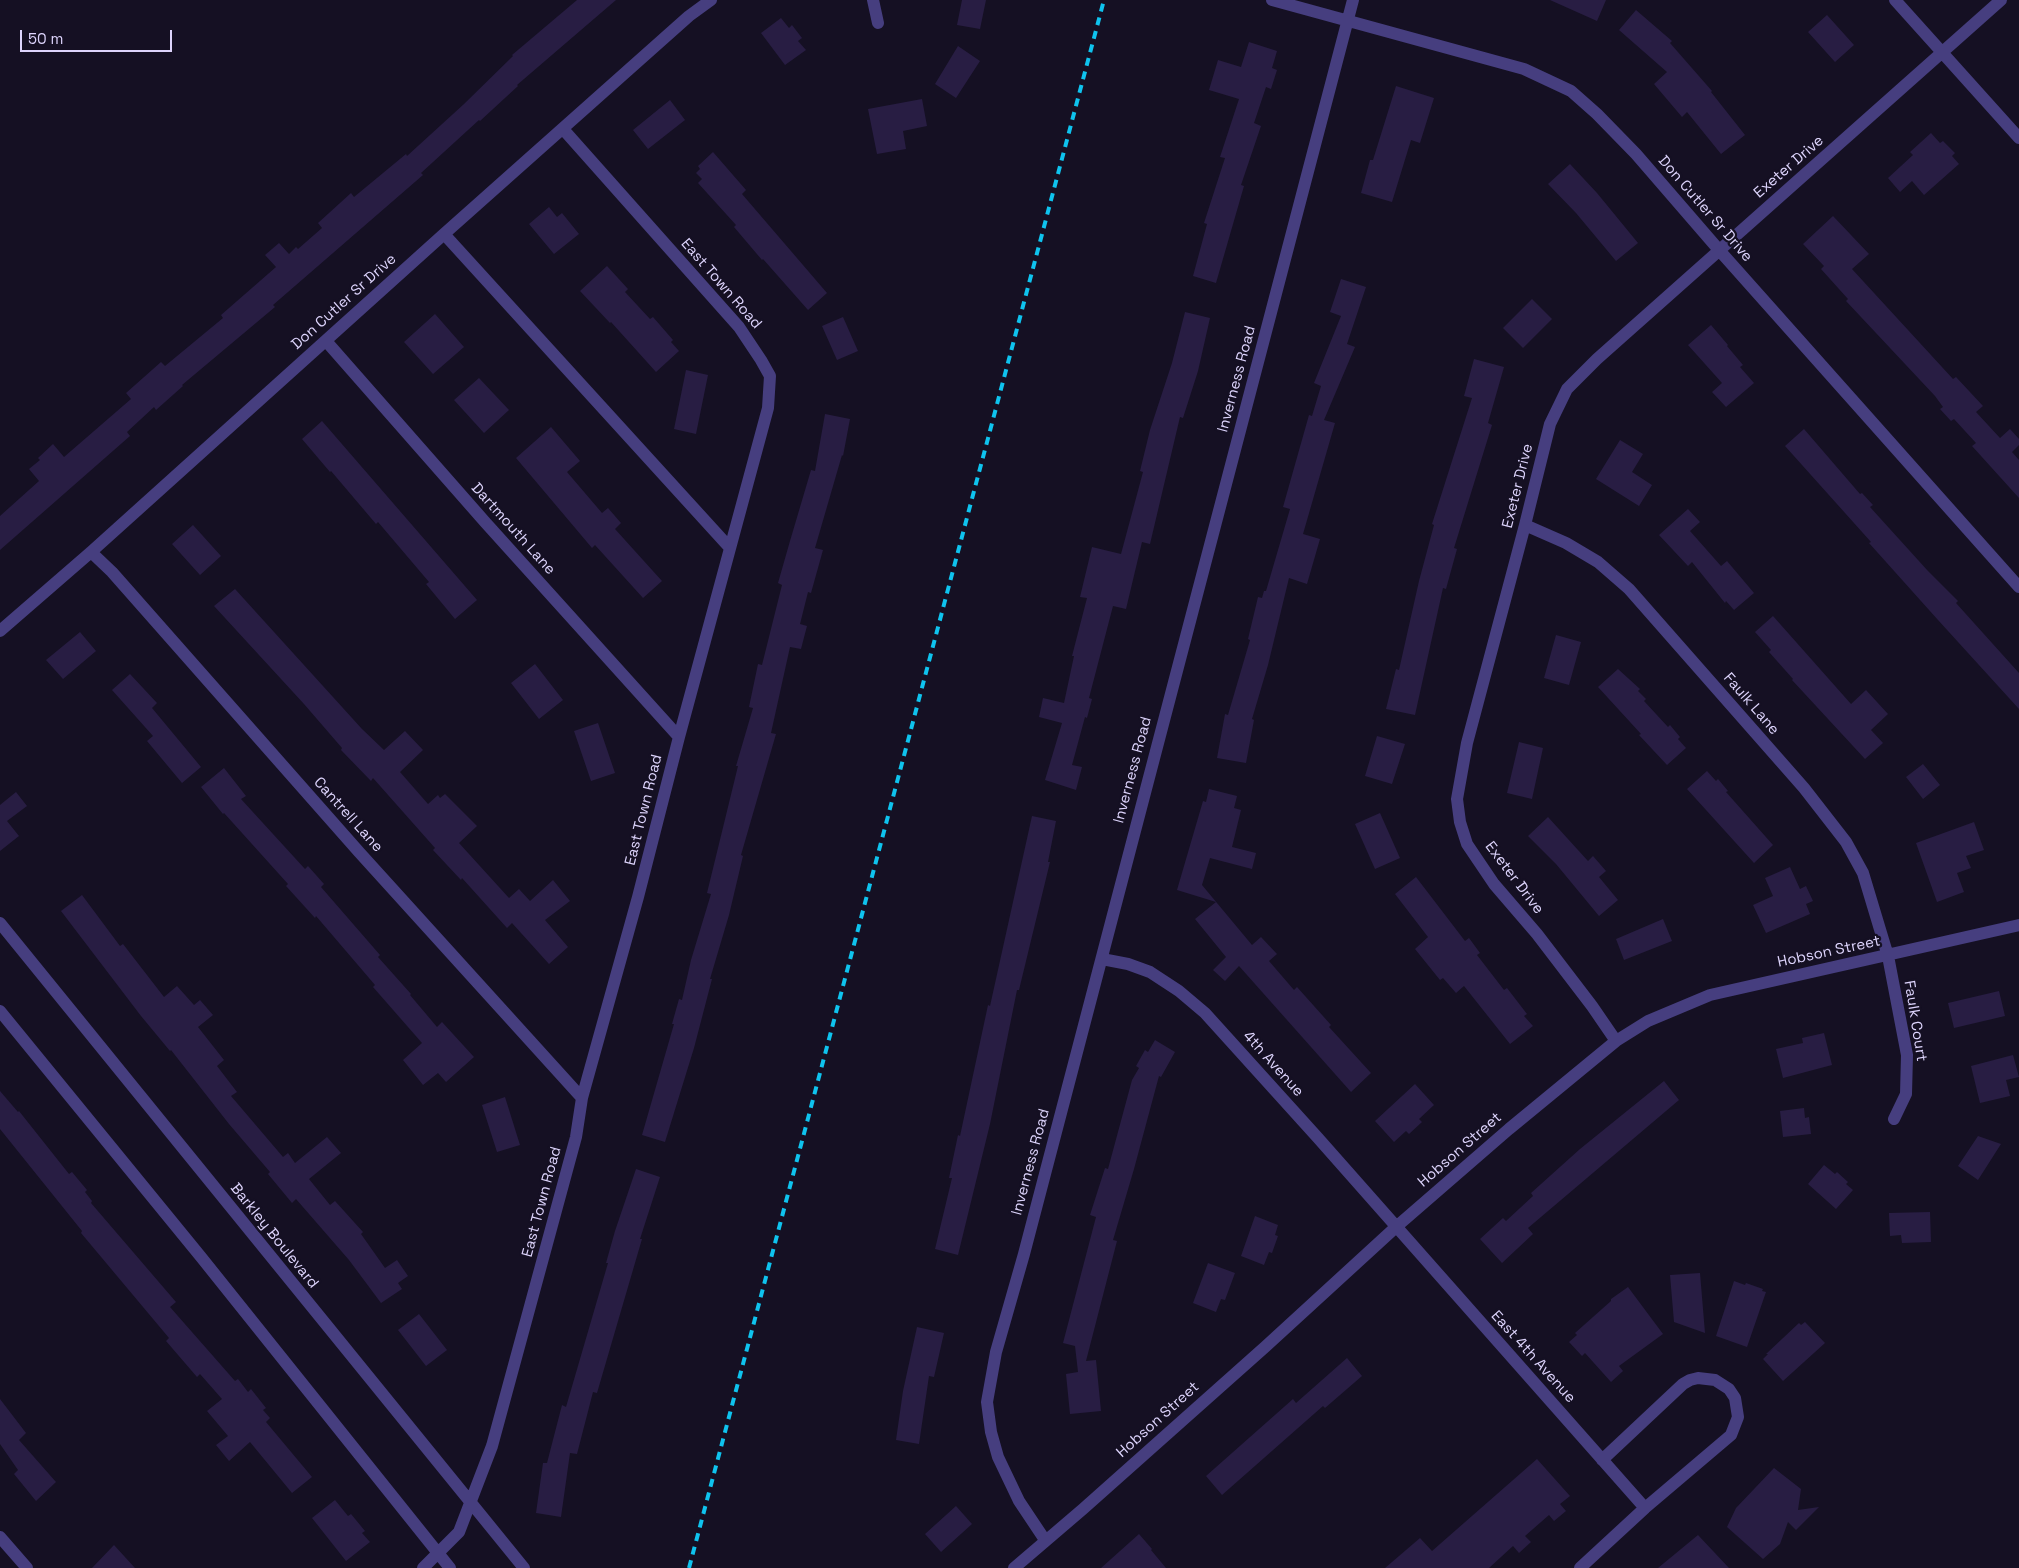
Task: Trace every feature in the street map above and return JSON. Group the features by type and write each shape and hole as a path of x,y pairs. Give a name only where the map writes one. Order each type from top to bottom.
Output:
{"street":[{"name":"Don Cutler Sr Drive","path":"0,631 91,552 689,16 711,0"},
{"path":"873,0 878,23"},
{"name":"Don Cutler Sr Drive","path":"1272,0 1524,69 1571,91 1597,114 1636,154 2019,587"},
{"name":"Inverness Road","path":"1046,1540 1019,1501 998,1457 991,1432 987,1402 996,1352 1102,959 1115,903 1353,0"},
{"path":"1895,0 2019,138"},
{"name":"Exeter Drive","path":"1616,1041 1592,1006 1548,949 1494,884 1468,844 1460,822 1457,799 1467,743 1550,424 1567,389 1597,359 2001,0"},
{"name":"East Town Road","path":"423,1568 458,1532 492,1446 576,1137 582,1098 638,897 768,408 770,376 739,327 563,130"},
{"path":"444,234 730,548"},
{"name":"Dartmouth Lane","path":"326,340 498,537 679,737"},
{"name":"Faulk Lane","path":"1525,525 1566,544 1598,562 1629,589 1804,788 1846,842 1863,873 1888,956"},
{"name":"Cantrell Lane","path":"91,552 112,572 359,852 582,1098"},
{"name":"Barkley Boulevard","path":"0,923 524,1568"},
{"name":"Hobson Street","path":"1014,1568 1083,1509 1396,1227 1509,1128 1616,1041 1648,1021 1710,995 2019,925"},
{"name":"Faulk Court","path":"1888,956 1907,1055 1906,1094 1894,1119"},
{"name":"4th Avenue","path":"1102,959 1128,964 1150,972 1179,991 1205,1013 1396,1227"},
{"path":"0,1011 214,1273 450,1568"},
{"name":"East 4th Avenue","path":"1396,1227 1645,1508"},
{"path":"1580,1568 1645,1508 1732,1435 1738,1417 1735,1398 1723,1384 1707,1378 1698,1378 1682,1384 1602,1460"},
{"path":"0,1537 27,1568"}],"building":[{"path":"577,0 616,0 517,85 480,121 421,173 423,175 273,305 275,307 182,385 156,410 154,407 127,432 130,436 0,550 0,516 39,481 29,469 40,460 38,458 53,444 64,457 131,399 126,393 161,362 165,366 223,318 221,315 276,267 265,255 279,243 289,254 296,247 298,249 322,228 318,223 351,193 354,197 406,154 407,156 464,104 512,55"},
{"path":"962,0 986,0 980,29 957,25"},
{"path":"1550,0 1606,0 1597,21"},
{"path":"1636,10 1672,41 1670,43 1712,91 1745,135 1721,154 1687,112 1682,117 1654,84 1667,72 1619,30"},
{"path":"1827,15 1854,45 1835,62 1808,32"},
{"path":"781,18 789,28 792,25 802,38 798,41 806,50 785,65 761,33"},
{"path":"1249,42 1277,51 1272,68 1277,70 1271,89 1266,87 1254,123 1261,126 1241,185 1244,186 1216,283 1193,276 1207,224 1204,223 1225,158 1220,157 1239,99 1209,90 1218,60 1241,67"},
{"path":"958,46 980,61 956,98 935,84"},
{"path":"1396,86 1434,98 1420,143 1411,140 1392,202 1361,193 1370,160 1373,160"},
{"path":"922,99 927,126 903,131 906,149 877,154 868,109"},
{"path":"670,100 685,120 648,149 633,130"},
{"path":"1931,133 1940,143 1943,141 1955,153 1952,156 1959,164 1924,195 1912,181 1900,192 1888,178 1913,155 1910,152"},
{"path":"713,152 746,190 742,194 827,293 808,310 762,260 734,227 736,225 698,183 702,179 696,173 700,169 698,166"},
{"path":"1570,164 1597,193 1638,243 1616,261 1576,213 1548,184"},
{"path":"549,207 557,217 562,213 579,234 554,254 529,224"},
{"path":"1833,216 1869,254 1852,269 1953,379 1956,377 1983,406 1976,412 2000,438 2010,429 2019,439 2019,445 2012,452 2019,460 2019,498 1972,446 1976,443 1954,419 1951,421 1940,409 1943,407 1935,396 1846,301 1848,299 1821,269 1824,266 1803,244"},
{"path":"607,266 628,289 625,292 650,319 653,317 673,340 671,342 679,351 656,372 580,291"},
{"path":"1341,279 1366,287 1347,344 1355,347 1324,420 1335,423 1303,534 1320,539 1307,584 1289,578 1268,665 1252,719 1254,720 1246,763 1217,758 1225,714 1228,715 1250,640 1248,639 1258,597 1262,598 1264,591 1266,591 1290,509 1283,507 1309,415 1312,416 1321,386 1314,383 1341,316 1330,312"},
{"path":"1532,299 1552,319 1523,348 1503,328"},
{"path":"1185,312 1210,318 1198,371 1183,418 1180,417 1150,544 1142,542 1126,609 1113,606 1089,698 1092,699 1072,765 1082,767 1076,790 1045,780 1062,723 1039,717 1043,698 1064,703 1074,656 1072,656 1087,598 1080,597 1092,547 1121,554 1143,472 1140,471 1150,430 1172,363"},
{"path":"435,314 464,347 433,374 404,342"},
{"path":"843,317 858,351 837,360 822,326"},
{"path":"1711,325 1743,365 1740,367 1754,383 1726,407 1712,392 1722,383 1688,345"},
{"path":"1474,359 1504,367 1488,423 1492,425 1454,548 1457,549 1446,589 1443,588 1415,715 1386,709 1396,669 1399,670 1434,525 1432,524 1472,398 1464,396"},
{"path":"686,370 708,375 696,434 674,429"},
{"path":"479,378 509,410 484,433 454,400"},
{"path":"825,414 850,419 843,456 815,548 823,550 811,593 808,592 800,624 807,626 801,649 790,647 771,733 776,734 741,855 743,856 729,915 710,979 712,979 694,1048 665,1142 642,1135 674,1024 672,1024 679,999 682,1000 691,960 711,894 707,893 738,766 736,766 753,708 749,707 758,664 762,665 782,585 778,583 790,541 811,470 815,471"},
{"path":"322,421 477,600 455,619 426,584 429,582 378,522 376,524 302,439"},
{"path":"551,427 580,461 567,472 602,513 608,508 621,523 615,529 662,581 643,598 595,545 592,548 516,458"},
{"path":"1804,429 1860,494 1862,493 1873,505 1870,507 1958,601 1956,603 2019,673 2019,709 1869,543 1871,542 1785,446"},
{"path":"1620,440 1643,454 1632,472 1652,485 1639,506 1596,479"},
{"path":"1688,509 1700,522 1690,531 1721,566 1727,561 1754,593 1734,610 1726,601 1725,603 1692,562 1688,566 1659,535"},
{"path":"193,525 221,556 200,575 172,544"},
{"path":"235,589 362,729 384,750 405,731 423,750 400,772 428,804 438,795 440,798 445,794 477,826 459,843 509,898 519,889 530,901 553,880 570,901 545,920 568,947 549,964 512,923 507,928 462,878 461,880 433,850 435,848 373,778 371,781 341,750 342,748 304,704 214,606"},
{"path":"1773,616 1851,704 1866,690 1888,714 1871,730 1883,743 1865,759 1792,680 1769,652 1771,650 1755,632"},
{"path":"80,632 96,651 63,679 46,660"},
{"path":"1556,635 1581,642 1569,685 1544,678"},
{"path":"535,664 563,700 539,719 511,683"},
{"path":"1618,669 1640,689 1638,691 1646,699 1644,701 1668,727 1670,725 1686,748 1667,765 1598,687"},
{"path":"130,674 157,703 152,708 201,767 182,783 147,741 153,736 112,690"},
{"path":"598,723 615,773 591,781 574,731"},
{"path":"1377,736 1405,744 1392,784 1365,776"},
{"path":"1519,742 1543,748 1532,799 1507,793"},
{"path":"1923,764 1940,785 1923,799 1906,777"},
{"path":"224,768 246,796 241,799 305,869 308,866 324,884 321,887 380,955 378,957 437,1027 442,1022 474,1057 446,1082 438,1073 423,1085 403,1060 422,1043 373,987 375,985 316,916 315,918 286,886 288,884 223,814 201,787"},
{"path":"1707,771 1716,781 1718,779 1728,791 1726,792 1773,845 1754,863 1687,789"},
{"path":"1209,789 1237,796 1234,808 1241,810 1232,847 1256,853 1252,869 1210,858 1202,885 1252,945 1261,937 1277,954 1269,961 1294,990 1297,987 1331,1025 1329,1027 1371,1073 1351,1092 1239,966 1225,981 1213,970 1226,957 1195,919 1216,902 1177,890 1203,801 1206,802"},
{"path":"16,792 27,806 7,821 19,836 0,851 0,805"},
{"path":"1380,813 1400,858 1375,869 1355,824"},
{"path":"1032,816 1056,821 1048,862 1050,862 1019,990 1017,990 990,1124 958,1255 935,1249 952,1178 949,1178 958,1135 960,1136"},
{"path":"1548,817 1588,861 1593,856 1606,871 1599,877 1618,900 1599,916 1556,864 1528,836"},
{"path":"1974,822 1984,850 1966,856 1971,868 1957,873 1964,892 1937,902 1916,843"},
{"path":"1790,867 1800,889 1806,886 1813,901 1806,904 1810,914 1766,933 1753,905 1773,896 1765,878"},
{"path":"1416,877 1465,941 1469,938 1480,953 1477,955 1504,990 1507,988 1527,1014 1524,1016 1533,1026 1510,1044 1464,986 1456,993 1443,978 1440,980 1415,949 1428,937 1395,894"},
{"path":"82,895 120,946 123,944 164,997 177,986 194,1005 200,1000 213,1015 198,1027 224,1060 217,1066 237,1092 231,1096 283,1157 288,1153 295,1163 327,1137 341,1153 309,1179 330,1205 335,1201 363,1232 361,1234 385,1268 397,1260 408,1276 398,1283 402,1289 381,1303 349,1260 296,1199 292,1203 268,1174 270,1172 141,1016 61,911"},
{"path":"1663,919 1672,941 1624,960 1616,939"},
{"path":"1999,991 2005,1016 1954,1028 1948,1003"},
{"path":"1824,1033 1832,1065 1783,1078 1776,1049 1803,1043 1802,1038"},
{"path":"1155,1040 1175,1052 1161,1077 1159,1076 1113,1240 1117,1241 1086,1361 1096,1360 1101,1411 1070,1414 1066,1374 1078,1372 1075,1346 1063,1343 1096,1217 1090,1215 1105,1168 1108,1169 1132,1080 1139,1068 1136,1066 1145,1050 1148,1052"},
{"path":"2013,1055 2019,1077 2006,1080 2010,1096 1980,1103 1971,1066"},
{"path":"1664,1081 1679,1100 1528,1228 1533,1234 1502,1263 1480,1239 1503,1218 1506,1221 1533,1196 1531,1193 1580,1149"},
{"path":"1415,1084 1434,1105 1419,1119 1422,1122 1409,1134 1406,1131 1394,1142 1375,1121"},
{"path":"0,1091 19,1111 69,1174 72,1172 87,1190 85,1192 92,1201 91,1203 176,1302 170,1307 235,1381 238,1379 248,1392 251,1389 266,1408 263,1410 270,1418 266,1422 312,1477 292,1493 250,1442 229,1461 216,1445 228,1436 207,1411 222,1399 200,1374 197,1377 166,1341 169,1338 81,1233 82,1231 0,1129"},
{"path":"505,1097 520,1145 497,1152 482,1105"},
{"path":"1804,1108 1805,1118 1809,1117 1811,1134 1783,1137 1780,1111"},
{"path":"1978,1136 2001,1144 1978,1180 1958,1166"},
{"path":"1824,1165 1835,1174 1837,1172 1848,1182 1846,1184 1853,1190 1836,1209 1808,1184"},
{"path":"636,1169 660,1177 640,1239 642,1239 597,1393 593,1392 577,1454 570,1453 561,1517 536,1513 543,1463 547,1463 562,1405 566,1407 608,1263 606,1263 615,1231"},
{"path":"1930,1212 1931,1242 1902,1243 1901,1235 1890,1236 1889,1213"},
{"path":"1255,1216 1278,1225 1275,1235 1278,1236 1272,1253 1269,1252 1264,1265 1241,1256"},
{"path":"1208,1263 1235,1273 1225,1300 1221,1299 1216,1312 1193,1303"},
{"path":"1700,1273 1705,1333 1674,1322 1670,1275"},
{"path":"1734,1281 1745,1285 1746,1283 1763,1289 1762,1291 1766,1292 1747,1347 1716,1336"},
{"path":"1628,1287 1663,1334 1619,1366 1623,1371 1611,1382 1585,1353 1582,1356 1569,1342 1577,1335 1575,1333 1611,1299"},
{"path":"419,1314 447,1350 426,1366 398,1330"},
{"path":"1805,1322 1825,1343 1783,1381 1763,1359 1799,1323 1801,1325"},
{"path":"917,1327 944,1333 934,1377 929,1376 919,1444 896,1440 903,1391"},
{"path":"1347,1358 1362,1376 1325,1408 1323,1406 1222,1495 1206,1476 1293,1399 1296,1403"},
{"path":"0,1399 26,1433 19,1440 56,1482 36,1501 14,1474 18,1470 0,1444"},
{"path":"1537,1459 1570,1496 1560,1504 1566,1511 1554,1521 1549,1515 1525,1536 1531,1542 1519,1553 1513,1546 1489,1568 1385,1568 1420,1538 1432,1551"},
{"path":"1774,1468 1801,1489 1798,1510 1819,1507 1796,1530 1788,1522 1780,1544 1763,1559 1727,1527 1736,1508"},
{"path":"335,1500 348,1516 351,1514 365,1531 362,1533 370,1542 346,1561 312,1518"},
{"path":"956,1506 972,1524 941,1552 925,1534"},
{"path":"1139,1534 1166,1568 1101,1568"},
{"path":"1698,1535 1729,1568 1658,1568"},
{"path":"114,1545 135,1568 92,1568"}],"railway":[{"path":"689,1568 1104,0"}]}
